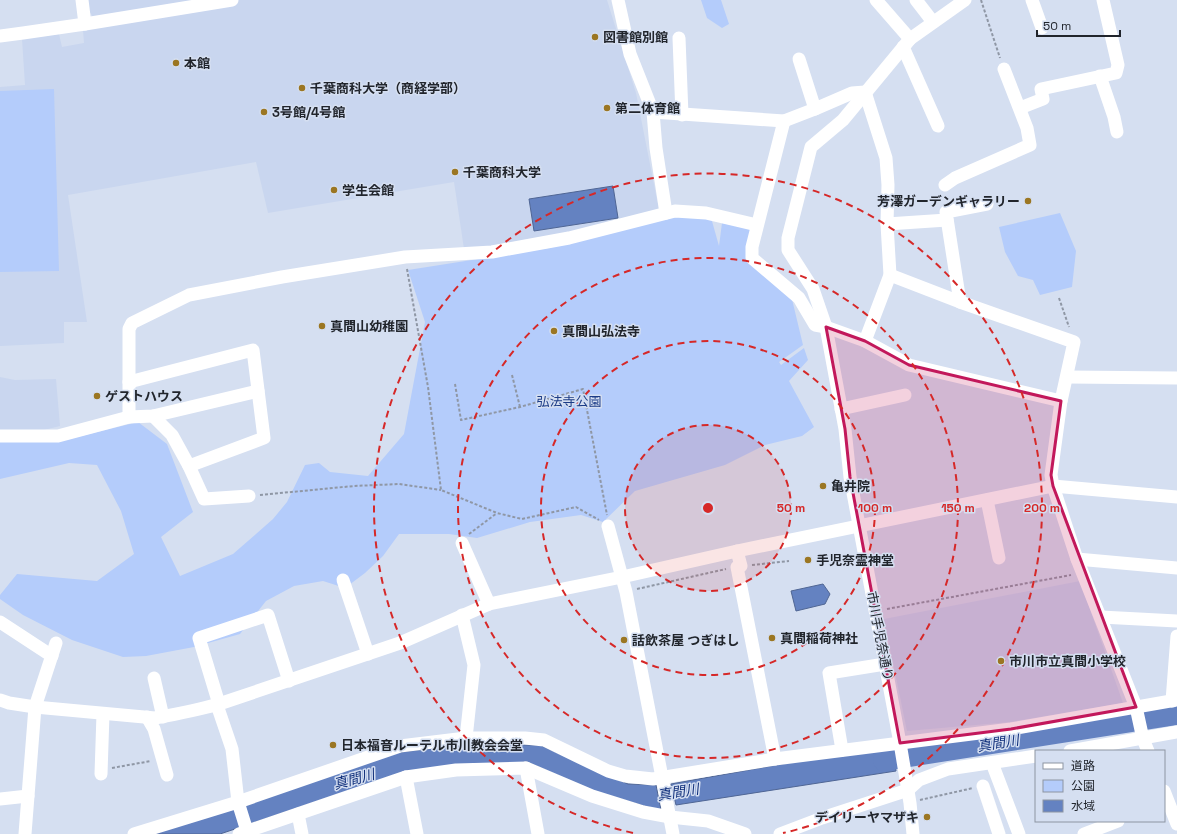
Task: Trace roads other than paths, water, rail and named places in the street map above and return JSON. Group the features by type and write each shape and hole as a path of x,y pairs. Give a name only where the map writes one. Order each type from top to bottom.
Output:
{"street":[{"path":"82,0 85,24"},
{"path":"0,36 232,0"},
{"path":"618,0 630,54 653,112 656,148 666,213"},
{"path":"876,0 906,43 938,126"},
{"path":"916,0 933,22"},
{"name":"市川手児奈通り","path":"908,796 901,745 850,477 845,429 826,327 813,289 788,250 788,238 811,147 843,120 906,43 965,0"},
{"path":"1032,0 1042,28"},
{"path":"1020,108 1043,99 1041,89 1116,73 1118,65 1103,0"},
{"path":"679,38 682,114"},
{"path":"799,59 815,109"},
{"path":"945,185 955,178 1030,145 1027,128 1004,69"},
{"path":"1100,76 1114,117 1116,132"},
{"path":"653,112 784,121 852,93 865,92 886,158 888,185 887,224 890,275 865,341"},
{"path":"784,121 757,225 752,247 752,258 799,298 815,325 826,327 865,341 909,365 1061,401"},
{"path":"960,302 946,212 987,204"},
{"path":"129,416 129,329 132,323 189,295 282,276 405,256 492,252 569,238 675,211 706,214 757,225"},
{"path":"887,224 947,220"},
{"path":"890,275 960,302 1074,342 1061,401 1051,475 1053,486 1077,558 1136,707 1146,745"},
{"path":"129,382 253,350 264,438 190,466"},
{"path":"1067,377 1175,374"},
{"path":"0,436 58,436 129,416 153,416 258,391"},
{"path":"841,409 905,395"},
{"path":"153,416 172,435 190,466 204,499 249,496"},
{"path":"0,700 35,708 155,718 163,717 194,711 218,704 400,643 489,604 622,577 860,525 1053,486 1177,497"},
{"path":"987,500 999,558"},
{"path":"608,526 626,592 673,834"},
{"path":"462,543 489,604"},
{"path":"737,551 776,758"},
{"path":"1077,558 1177,568"},
{"path":"343,580 368,654"},
{"path":"289,681 268,615 199,638 232,749 243,833 406,777 456,770 526,768 592,796 643,812 670,817 708,820 745,834"},
{"path":"462,615 474,665 466,738"},
{"path":"1101,617 1177,621"},
{"path":"0,622 52,656"},
{"path":"134,834 238,802 400,746 466,738 525,738 544,740 608,771 625,776 653,779 776,758 901,745 1011,729 1174,700 1177,636"},
{"path":"25,834 35,708 56,643"},
{"path":"842,750 829,673 886,664"},
{"path":"154,678 163,717"},
{"path":"102,772 103,714"},
{"path":"147,717 154,729 167,775"},
{"path":"1083,750 1146,745 1177,732"},
{"path":"780,834 822,818 908,796 919,780 948,769 1035,756"},
{"path":"992,763 1019,834"},
{"path":"526,768 538,834"},
{"path":"406,777 417,834"},
{"path":"983,786 999,834"},
{"path":"0,799 28,796"},
{"path":"908,796 913,834"},
{"path":"1168,799 1177,824"},
{"path":"298,814 302,834"},
{"path":"1084,834 1115,822"}],"water":[{"path":"613,186 618,218 534,231 529,199"},
{"path":"823,584 830,594 825,604 796,611 791,591"},
{"path":"893,744 896,771 676,805 671,784"},
{"path":"466,745 540,745 628,784 656,785 661,810 593,791 527,762 405,772 220,834 148,834 400,752"}],"waterway":[{"name":"真間川","path":"883,761 1177,715"}],"place":[{"name":"図書館別館","path":"595,37"},
{"name":"本館","path":"176,63"},
{"name":"千葉商科大学（商経学部）","path":"302,88"},
{"name":"第二体育館","path":"607,108"},
{"name":"3号館/4号館","path":"264,112"},
{"name":"千葉商科大学","path":"455,172"},
{"name":"学生会館","path":"334,190"},
{"name":"芳澤ガーデンギャラリー","path":"1028,201"},
{"name":"真間山幼稚園","path":"322,326"},
{"name":"真間山弘法寺","path":"554,331"},
{"name":"ゲストハウス","path":"97,396"},
{"name":"亀井院","path":"823,486"},
{"name":"手児奈霊神堂","path":"808,560"},
{"name":"真間稲荷神社","path":"772,638"},
{"name":"話飲茶屋 つぎはし","path":"624,640"},
{"name":"市川市立真間小学校","path":"1001,661"},
{"name":"日本福音ルーテル市川教会会堂","path":"333,745"},
{"name":"デイリーヤマザキ","path":"927,817"}],"park label":[{"name":"弘法寺公園","path":"569,401"}]}
